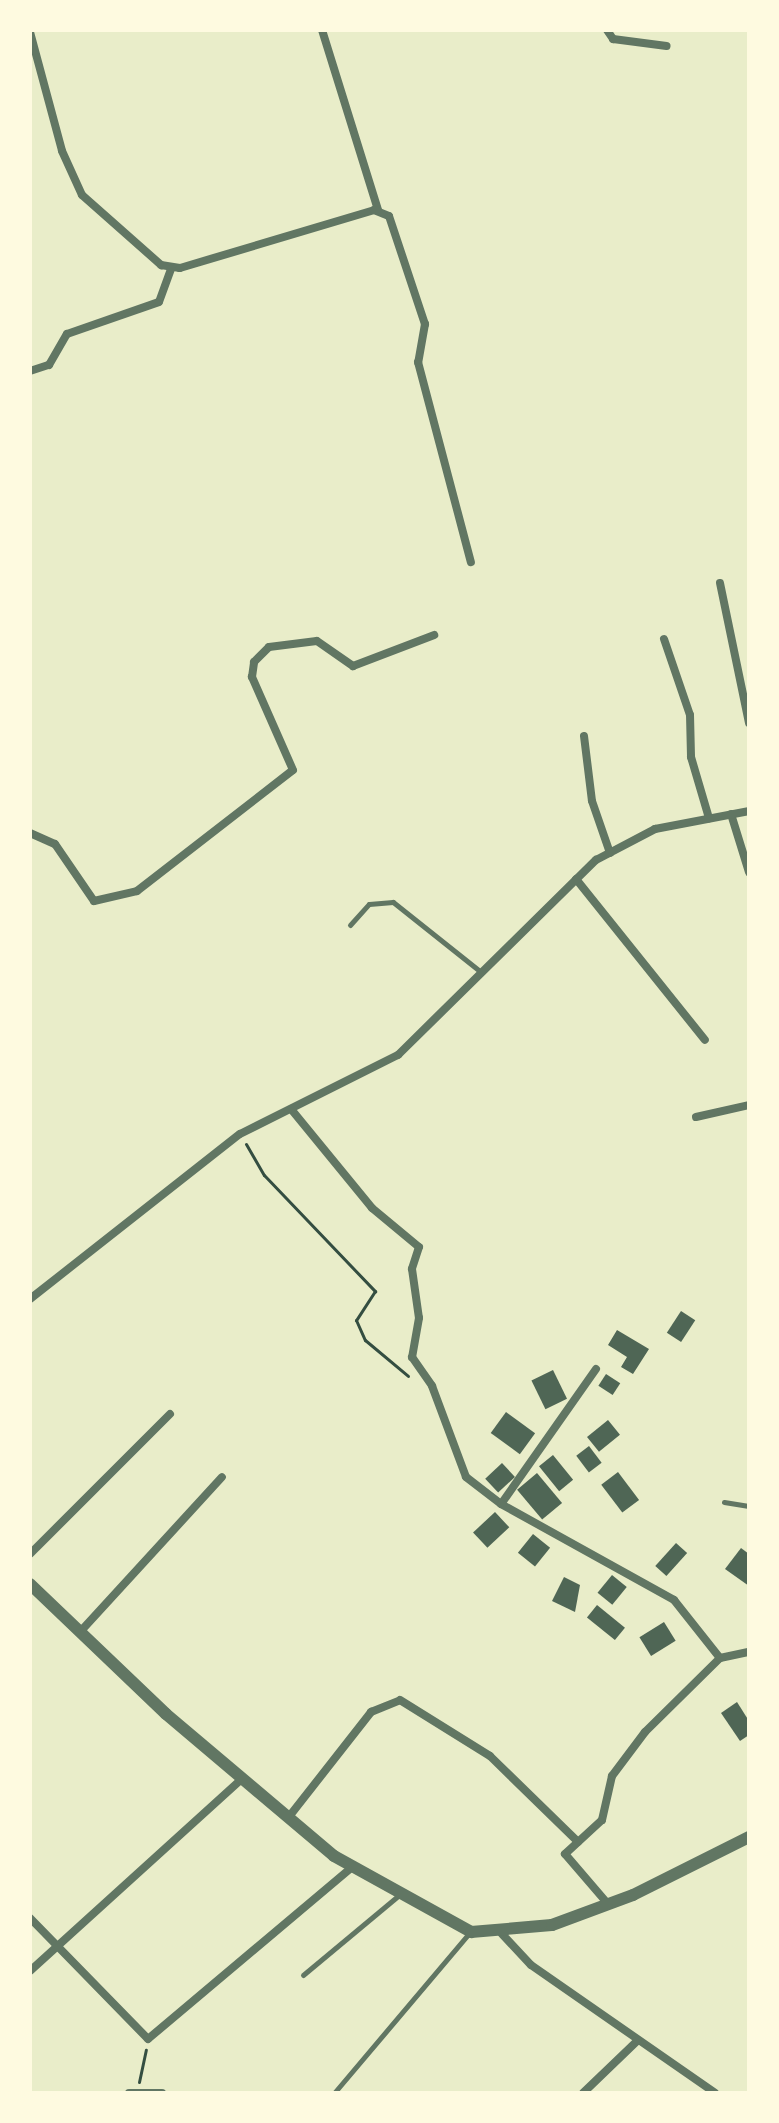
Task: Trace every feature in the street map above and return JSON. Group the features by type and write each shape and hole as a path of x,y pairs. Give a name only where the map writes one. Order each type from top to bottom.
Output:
{"street":[{"path":"322,30 378,210 398,231 425,324 418,362 471,562"},
{"path":"607,30 613,39 667,46"},
{"path":"30,32 62,151 82,195 171,269"},
{"path":"171,269 378,210"},
{"path":"30,371 49,365 67,334 159,302 171,269"},
{"path":"720,583 749,723"},
{"path":"30,833 55,844 94,901 137,891 293,770 252,677 254,662 269,647 317,641 353,666 434,635"},
{"path":"664,639 690,715 691,757 709,818"},
{"path":"584,736 592,801 610,853"},
{"path":"30,1299 240,1134 398,1055 576,879 610,853 655,829 749,811"},
{"path":"731,814 749,872"},
{"path":"576,879 705,1040"},
{"path":"696,1117 749,1105"},
{"path":"291,1109 372,1208 419,1247 412,1269 419,1318 412,1357 432,1386 466,1477 501,1504 674,1600 720,1658"},
{"path":"501,1504 596,1369"},
{"path":"30,1554 170,1414"},
{"path":"80,1632 222,1477"},
{"path":"30,1584 288,1818 352,1867 471,1932 502,1934 608,1904 749,1837"},
{"path":"608,1904 565,1854 602,1820 612,1776 629,1754 720,1658 749,1652"},
{"path":"288,1818 371,1712 400,1700 490,1756 578,1842"},
{"path":"30,1971 242,1779"},
{"path":"30,1918 55,1950 148,2039 352,1867"},
{"path":"502,1934 531,1965 715,2093"},
{"path":"583,2093 638,2040"},
{"path":"133,2092 162,2093"}],"lane":[{"path":"350,925 369,904 393,902 481,972"},
{"path":"724,1502 749,1506"},
{"path":"303,1975 399,1895"},
{"path":"334,2093 471,1932"}],"path":[{"path":"240,1134 264,1175 375,1291 356,1320 365,1340 404,1374 432,1386"},
{"path":"133,2092 148,2039"}],"building":[{"path":"681,1311 695,1320 681,1342 667,1333"},
{"path":"617,1330 649,1349 633,1374 621,1367 627,1357 608,1345"},
{"path":"553,1370 567,1399 545,1409 531,1381"},
{"path":"606,1374 620,1383 613,1395 598,1386"},
{"path":"506,1412 535,1433 520,1454 491,1433"},
{"path":"608,1420 620,1435 599,1452 587,1437"},
{"path":"589,1446 602,1463 589,1472 576,1456"},
{"path":"553,1455 573,1480 559,1491 539,1466"},
{"path":"502,1463 515,1477 498,1493 485,1479"},
{"path":"618,1472 639,1500 622,1513 601,1485"},
{"path":"537,1473 562,1503 542,1520 517,1490"},
{"path":"495,1512 509,1527 487,1548 473,1532"},
{"path":"533,1534 550,1548 535,1566 518,1553"},
{"path":"676,1543 687,1553 666,1576 655,1566"},
{"path":"741,1548 749,1554 749,1586 725,1569"},
{"path":"612,1575 627,1587 612,1605 598,1593"},
{"path":"564,1577 580,1585 575,1612 552,1601"},
{"path":"597,1605 625,1628 615,1640 587,1617"},
{"path":"664,1622 676,1641 651,1656 639,1637"},
{"path":"737,1702 749,1721 749,1735 740,1741 721,1713"}]}
